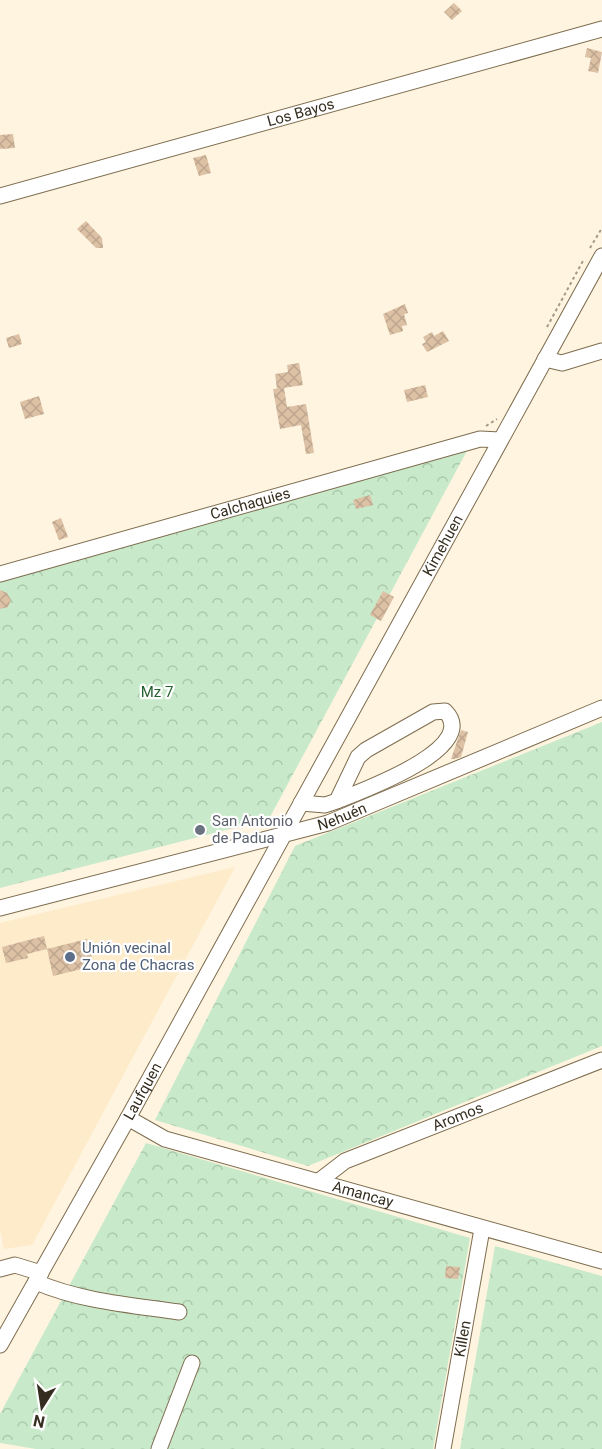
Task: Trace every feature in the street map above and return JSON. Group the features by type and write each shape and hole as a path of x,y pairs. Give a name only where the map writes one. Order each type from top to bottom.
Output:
{"street":[{"name":"Los Bayos","path":"0,196 602,29"},
{"name":"Kimehuen","path":"282,836 545,358 596,252"},
{"path":"545,358 562,363 602,351"},
{"name":"Calchaquies","path":"0,574 480,439 500,440"},
{"name":"Nehuén","path":"0,908 327,823 602,708"},
{"path":"301,803 325,805 337,801 412,768 432,754 450,735 454,724 452,718 445,711 433,712 366,750 358,757 337,801"},
{"name":"Laufquen","path":"0,1345 128,1118 282,836"},
{"name":"Aromos","path":"319,1181 345,1161 602,1060"},
{"name":"Amancay","path":"128,1118 165,1139 602,1261"},
{"name":"Killen","path":"443,1449 482,1229"},
{"path":"0,1269 15,1265 38,1277 59,1292 178,1312"},
{"path":"159,1449 192,1363"}],"path":[{"path":"596,252 602,228"},
{"path":"546,329 584,258"},
{"path":"482,427 497,419 500,413"}],"shaded area":[{"path":"235,867 32,1245 4,1249 0,1230 0,923"}],"green space":[{"name":"Mz 7","path":"469,447 269,819 0,888 0,580"},
{"path":"602,722 602,1046 308,1166 155,1120 295,846"},
{"path":"146,1143 470,1238 433,1449 36,1449 0,1443 0,1414"},
{"path":"495,1246 602,1276 602,1449 460,1449"}],"building":[{"path":"454,3 462,11 452,20 444,12"},
{"path":"587,48 602,52 598,73 588,71 591,58 585,57"},
{"path":"13,134 15,148 0,149 0,135"},
{"path":"206,155 211,173 199,176 193,158"},
{"path":"86,221 102,238 103,248 96,248 77,229"},
{"path":"405,304 408,313 404,314 407,325 402,326 403,331 390,335 383,314"},
{"path":"443,331 449,341 427,352 422,344 426,342 423,337 432,332 434,336"},
{"path":"19,334 22,344 9,348 6,338"},
{"path":"299,363 303,385 277,389 275,374 288,372 287,365"},
{"path":"425,385 428,397 407,402 404,390"},
{"path":"284,388 287,407 306,404 314,453 306,454 301,425 280,429 273,389"},
{"path":"39,396 44,414 25,419 20,402"},
{"path":"370,495 373,505 356,509 353,500"},
{"path":"61,518 68,537 59,540 52,522"},
{"path":"0,590 7,593 11,600 8,607 0,609"},
{"path":"383,591 394,597 381,621 370,615"},
{"path":"461,730 468,732 461,757 451,759"},
{"path":"44,936 47,949 27,954 28,958 6,963 2,947"},
{"path":"87,939 94,966 53,976 47,949"},
{"path":"446,1266 460,1267 458,1279 445,1278"}],"place":[{"name":"San Antonio de Padua","path":"200,830"},
{"name":"Unión vecinal Zona de Chacras","path":"70,957"}]}
